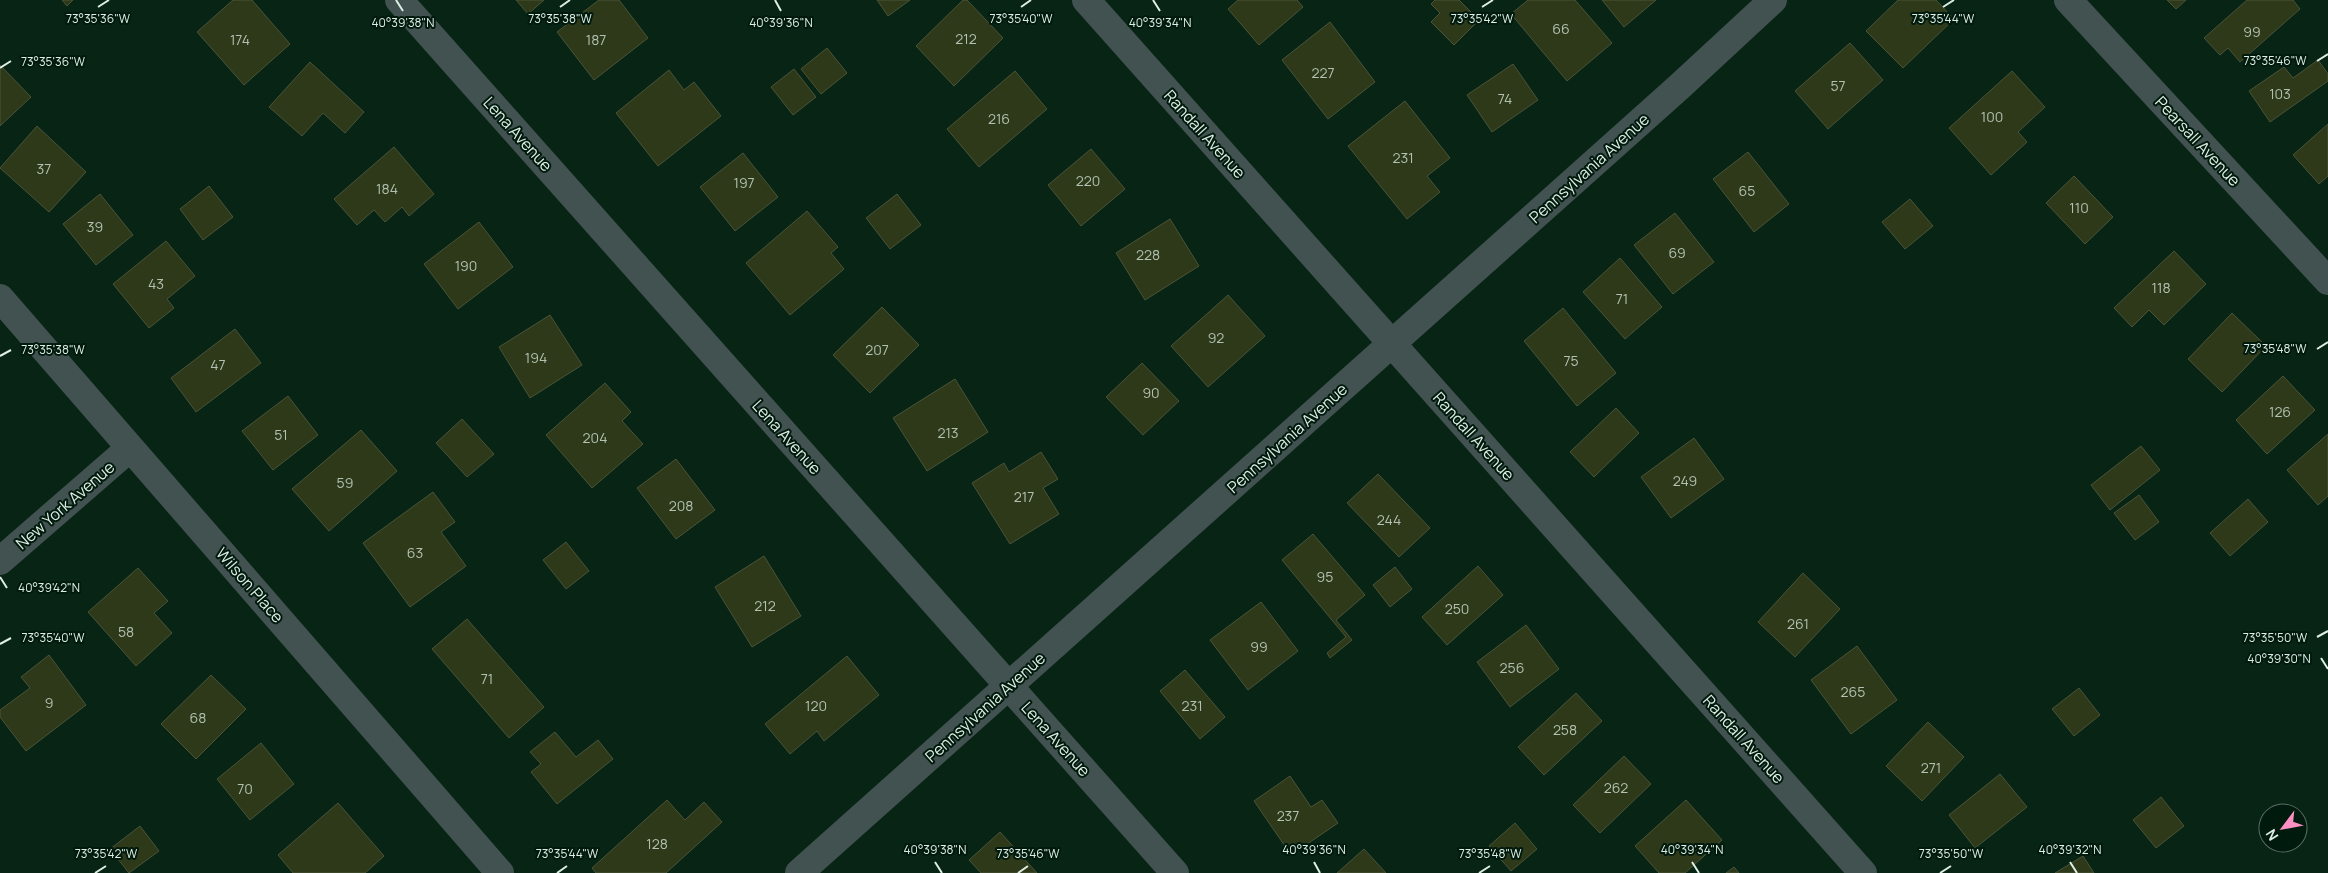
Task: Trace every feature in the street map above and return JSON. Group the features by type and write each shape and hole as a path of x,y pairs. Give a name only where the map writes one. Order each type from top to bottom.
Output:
{"street":[{"name":"Lena Avenue","path":"399,0 1175,873"},
{"name":"Randall Avenue","path":"1086,0 1863,873"},
{"name":"Pennsylvania Avenue","path":"799,873 1392,344 1773,0"},
{"name":"Pearsall Avenue","path":"2068,0 2328,281"},
{"name":"Wilson Place","path":"0,298 500,873"},
{"name":"New York Avenue","path":"0,562 130,448"}],"building":[{"path":"62,0 73,0 67,6"},
{"path":"233,0 252,0 290,44 244,85 197,32"},
{"path":"516,0 544,0 528,14"},
{"path":"599,0 619,0 648,38 594,80 557,32"},
{"path":"877,0 910,0 888,16"},
{"path":"963,0 967,0 1003,38 954,86 916,46"},
{"path":"1238,0 1297,0 1303,7 1259,45 1228,9"},
{"path":"1435,0 1459,0 1479,20 1454,45 1431,22 1440,13 1431,4"},
{"path":"1528,0 1575,0 1612,43 1567,81 1511,14"},
{"path":"1602,0 1656,0 1624,27"},
{"path":"1898,0 1936,0 1954,19 1903,68 1866,31"},
{"path":"2167,0 2186,0 2176,9"},
{"path":"2247,0 2293,0 2300,9 2240,62 2228,48 2220,55 2204,38"},
{"path":"1330,22 1375,82 1328,119 1282,60"},
{"path":"1850,43 1883,80 1828,129 1795,91"},
{"path":"827,48 847,73 821,94 801,69"},
{"path":"2318,60 2328,74 2328,81 2270,122 2249,91 2284,67 2293,78"},
{"path":"310,62 364,112 345,133 323,113 302,136 269,107"},
{"path":"1513,64 1538,100 1492,132 1467,95"},
{"path":"0,65 31,97 0,126"},
{"path":"794,69 816,97 793,115 771,87"},
{"path":"669,70 684,90 694,82 721,116 658,166 616,113"},
{"path":"1015,71 1047,109 979,167 947,129"},
{"path":"2012,71 2045,107 2018,132 2027,142 1991,175 1949,128"},
{"path":"1405,101 1450,158 1427,176 1440,192 1407,219 1348,146"},
{"path":"2328,124 2328,176 2319,184 2293,155"},
{"path":"37,126 86,172 49,212 0,168"},
{"path":"394,147 434,194 409,216 402,207 385,222 374,210 357,225 334,199"},
{"path":"1091,149 1125,189 1081,226 1048,185"},
{"path":"1748,152 1789,204 1754,232 1713,179"},
{"path":"743,153 778,197 735,231 700,187"},
{"path":"2074,176 2113,217 2085,244 2046,203"},
{"path":"209,186 233,217 203,240 180,209"},
{"path":"100,194 133,235 96,265 63,224"},
{"path":"897,194 921,225 890,249 866,218"},
{"path":"1910,199 1933,226 1905,249 1882,222"},
{"path":"807,211 838,247 831,253 844,269 790,315 746,263"},
{"path":"1675,213 1714,262 1673,294 1634,245"},
{"path":"1170,219 1199,266 1145,300 1116,253"},
{"path":"479,222 513,267 458,309 424,264"},
{"path":"166,241 195,276 167,299 174,308 149,328 113,284"},
{"path":"2174,251 2206,284 2164,325 2149,310 2132,327 2114,308"},
{"path":"1620,258 1662,307 1625,339 1583,292"},
{"path":"1228,295 1265,336 1208,387 1171,346"},
{"path":"882,307 919,345 870,393 833,355"},
{"path":"1563,308 1616,373 1577,406 1524,341"},
{"path":"2232,313 2266,346 2222,392 2188,359"},
{"path":"550,315 582,365 530,398 499,347"},
{"path":"235,329 261,363 196,412 171,378"},
{"path":"1142,363 1179,401 1143,435 1106,397"},
{"path":"2283,376 2315,410 2267,454 2236,420"},
{"path":"955,379 988,432 927,471 893,418"},
{"path":"605,383 631,412 622,421 643,444 592,488 546,435"},
{"path":"288,396 318,435 273,470 242,431"},
{"path":"1616,408 1639,433 1594,477 1570,452"},
{"path":"462,419 494,454 467,477 436,443"},
{"path":"361,430 397,471 329,531 292,489"},
{"path":"2328,434 2328,496 2318,505 2287,470"},
{"path":"1694,438 1724,479 1671,518 1641,477"},
{"path":"2141,446 2160,470 2110,510 2091,485"},
{"path":"1041,452 1058,479 1043,488 1059,514 1010,544 972,483 1004,463 1009,472"},
{"path":"676,459 715,510 676,539 637,488"},
{"path":"1378,474 1430,528 1399,557 1347,503"},
{"path":"433,492 455,522 441,532 466,566 410,607 363,543"},
{"path":"2139,495 2159,522 2135,540 2114,513"},
{"path":"2248,499 2268,522 2230,556 2210,533"},
{"path":"1313,534 1365,595 1336,620 1352,640 1330,658 1327,653 1346,637 1282,560"},
{"path":"566,542 589,571 566,589 543,560"},
{"path":"764,556 801,616 752,647 715,587"},
{"path":"1478,566 1503,595 1447,645 1422,617"},
{"path":"1395,567 1412,589 1390,607 1373,585"},
{"path":"138,568 168,601 154,613 172,633 136,666 88,612"},
{"path":"1803,573 1840,609 1795,657 1758,622"},
{"path":"1261,602 1298,651 1248,690 1210,640"},
{"path":"467,619 544,707 509,738 432,649"},
{"path":"1526,625 1559,669 1510,707 1477,662"},
{"path":"1857,646 1897,700 1851,734 1811,680"},
{"path":"49,655 86,705 26,751 0,717 0,710 30,688 21,677"},
{"path":"847,656 879,695 824,741 817,731 790,754 765,724"},
{"path":"1185,670 1225,717 1200,739 1160,691"},
{"path":"211,675 246,709 196,759 161,724"},
{"path":"2079,688 2100,715 2074,736 2052,709"},
{"path":"1576,693 1602,721 1544,775 1518,747"},
{"path":"1928,722 1964,757 1922,801 1886,766"},
{"path":"555,732 576,757 598,740 613,759 557,804 531,772 541,764 530,752"},
{"path":"261,743 294,784 250,820 217,779"},
{"path":"1624,756 1651,784 1600,833 1573,805"},
{"path":"2000,774 2027,807 1975,848 1949,815"},
{"path":"1290,776 1311,807 1322,800 1338,823 1291,855 1254,801"},
{"path":"2161,797 2184,826 2156,848 2133,820"},
{"path":"667,800 685,820 704,802 722,822 666,873 596,873 592,868"},
{"path":"1686,800 1722,840 1685,873 1659,873 1635,846"},
{"path":"338,803 384,856 365,873 293,873 278,855"},
{"path":"1515,823 1537,849 1511,871 1489,846"},
{"path":"140,826 159,851 129,873 110,849"},
{"path":"1000,832 1037,873 981,873 969,860"},
{"path":"1364,849 1386,873 1337,873"},
{"path":"2083,856 2094,873 2055,873"},
{"path":"1734,867 1739,873 1726,873"}]}
